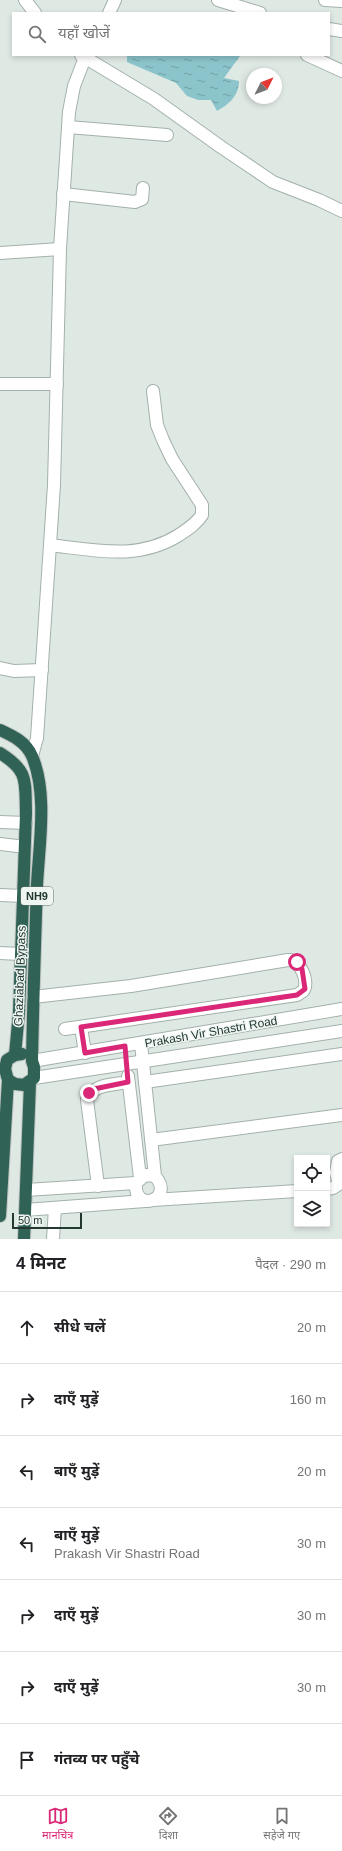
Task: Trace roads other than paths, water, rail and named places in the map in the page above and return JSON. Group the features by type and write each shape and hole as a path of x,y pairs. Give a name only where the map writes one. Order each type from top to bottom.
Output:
{"highway":[{"name":"Ghaziabad Bypass","path":"0,730 17,738 27,747 32,756 37,772 41,805 33,997 32,1061 34,1067 32,1080 24,1239"},
{"name":"Ghaziabad Bypass","path":"0,753 14,762 19,767 24,777 26,823 15,1055"},
{"path":"0,1216 4,1073 7,1060 15,1055 21,1054 28,1057 32,1061"},
{"path":"4,1073 15,1084 24,1085 32,1080"}],"street":[{"path":"24,0 34,12"},
{"path":"109,12 115,0"},
{"path":"218,0 257,12"},
{"path":"325,0 342,1"},
{"path":"330,29 342,31"},
{"path":"32,756 37,738 54,485 60,249 63,194 68,127 74,86 84,56 154,98 272,182 319,200 342,212"},
{"path":"309,56 342,71"},
{"path":"68,127 168,135"},
{"path":"63,194 135,202 142,199 143,188"},
{"path":"0,252 60,249"},
{"path":"0,384 57,384"},
{"path":"50,545 126,553 160,546 198,522 202,515 202,505 172,459 163,440 157,425 153,391"},
{"path":"0,668 14,671 42,670"},
{"path":"0,822 26,823"},
{"path":"0,844 25,846"},
{"path":"0,895 23,896"},
{"path":"0,952 20,954"},
{"path":"33,997 131,986 288,960 297,962 302,969 305,989 297,995 66,1029"},
{"name":"Prakash Vir Shastri Road","path":"32,1061 141,1044 342,1009"},
{"path":"81,1027 85,1053"},
{"name":"Prakash Vir Shastri Road","path":"32,1080 342,1031"},
{"path":"125,1046 138,1180 135,1190 138,1197 149,1200 159,1196 162,1189 160,1182 155,1176 141,1044"},
{"path":"145,1082 342,1054"},
{"path":"98,1186 87,1100 89,1093 94,1089 128,1082"},
{"path":"151,1140 342,1115"},
{"path":"330,1189 334,1188 339,1184 336,1173 338,1161 342,1159"},
{"path":"26,1190 98,1186 138,1180 145,1175 155,1176"},
{"path":"25,1210 149,1200 294,1191"},
{"path":"53,1239 55,1208"}],"water":[{"path":"127,56 240,56 224,78 239,81 239,86 235,96 229,103 217,111 211,100 198,100 187,96 176,83 127,62"}]}
